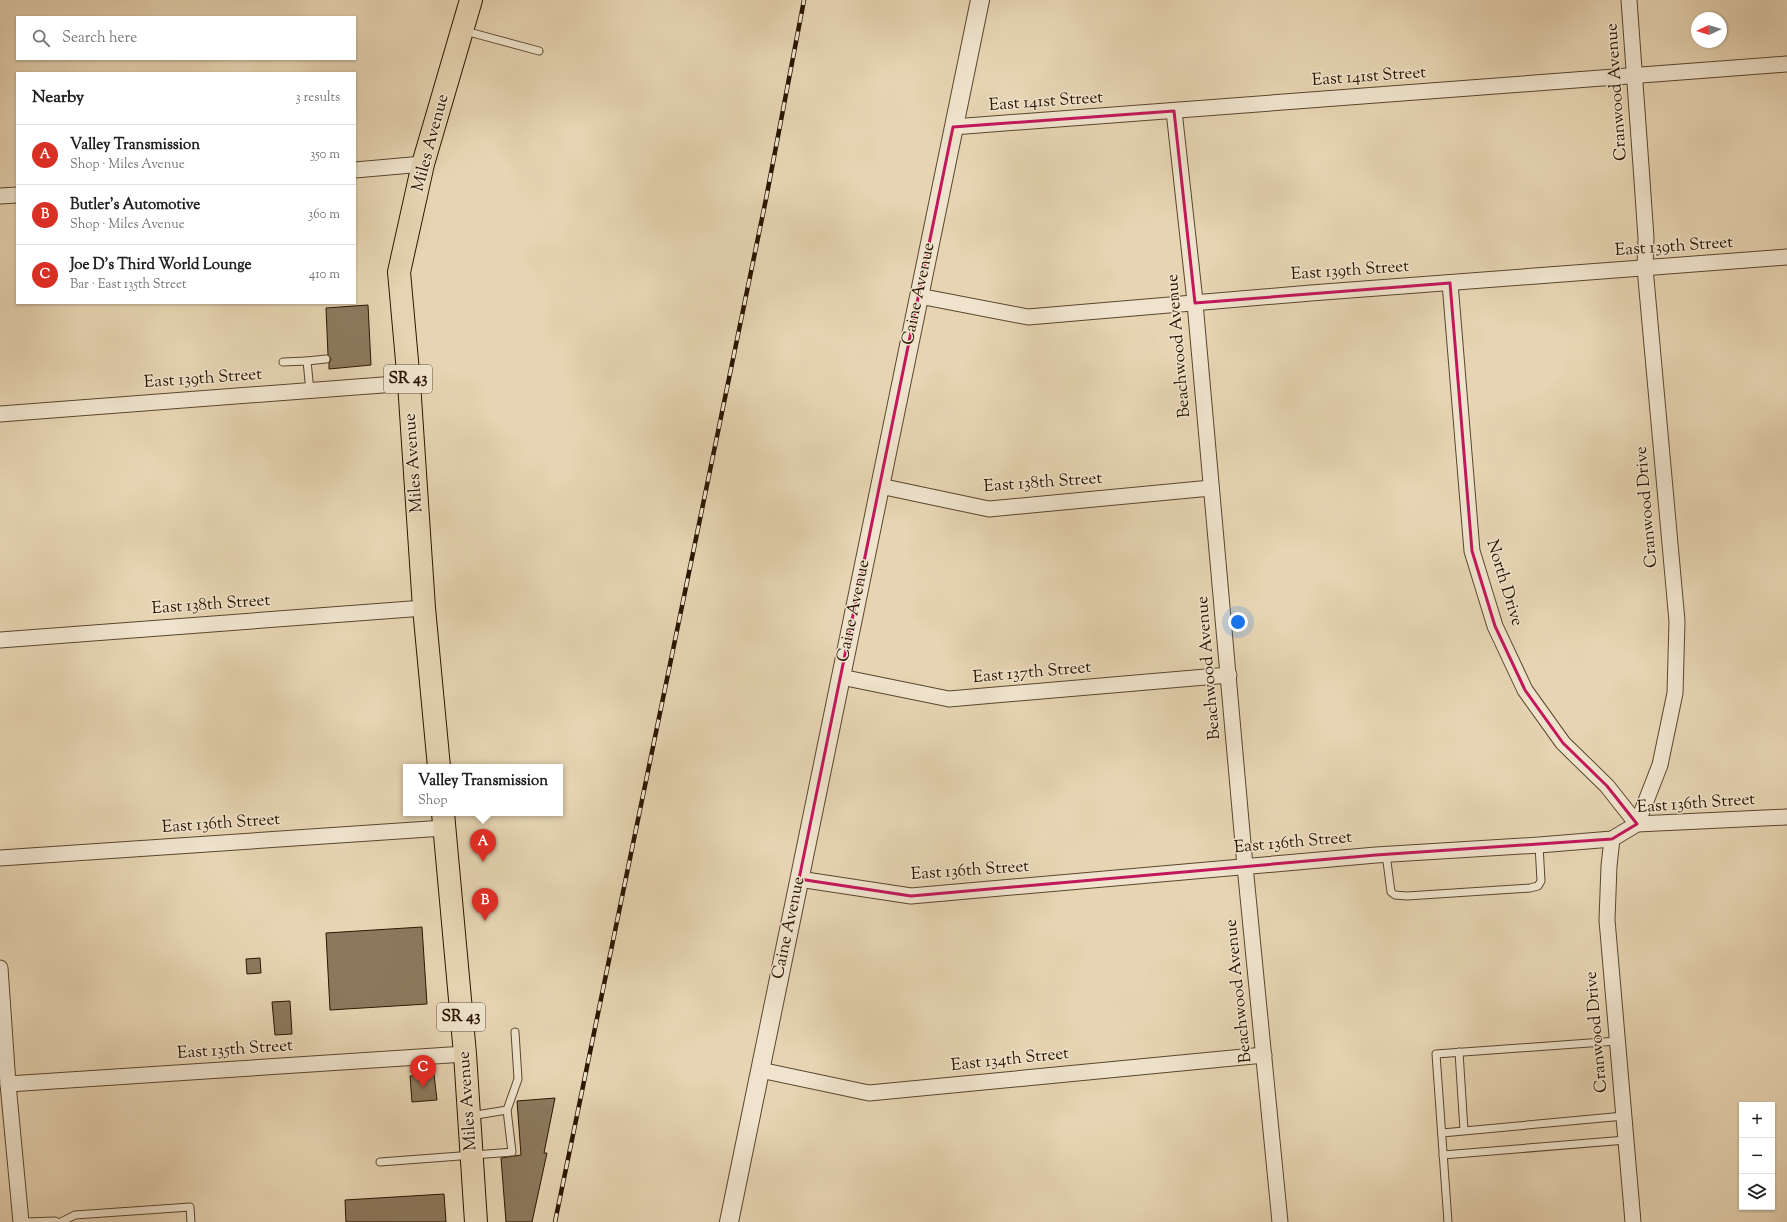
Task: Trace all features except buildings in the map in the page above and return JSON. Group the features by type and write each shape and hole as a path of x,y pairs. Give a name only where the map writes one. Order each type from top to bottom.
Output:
{"main road":[{"name":"Miles Avenue","path":"439,764 424,608 409,383 399,272 423,164 471,0"},
{"name":"Miles Avenue","path":"444,820 465,1054 476,1222"}],"street":[{"name":"Caine Avenue","path":"729,1222 980,0"},
{"name":"Cranwood Avenue","path":"1629,0 1642,180"},
{"name":"East 141st Street","path":"953,127 1787,64"},
{"name":"Beachwood Avenue","path":"1174,111 1195,303 1245,866 1280,1222"},
{"path":"356,170 423,164"},
{"name":"Cranwood Drive","path":"1637,824 1660,765 1675,692 1677,622 1645,268 1646,238 1642,180"},
{"path":"0,196 16,195"},
{"name":"East 139th Street","path":"919,296 1028,317 1787,257"},
{"name":"North Drive","path":"1450,283 1472,551 1495,626 1525,690 1563,743 1607,786 1637,824"},
{"name":"East 139th Street","path":"0,414 409,383"},
{"name":"East 138th Street","path":"880,486 989,509 1211,488"},
{"name":"East 138th Street","path":"0,640 424,608"},
{"name":"East 137th Street","path":"841,677 949,699 1229,675"},
{"name":"East 136th Street","path":"799,879 911,896 1386,854 1612,839 1637,824 1787,817"},
{"name":"East 136th Street","path":"0,858 444,820"},
{"name":"Cranwood Drive","path":"1612,839 1609,866 1607,920 1633,1222"},
{"path":"0,968 20,1222"},
{"name":"East 135th Street","path":"8,1084 465,1054"},
{"name":"East 134th Street","path":"760,1070 869,1093 1264,1055"}],"lane":[{"path":"463,30 539,51"},
{"path":"282,362 326,359"},
{"path":"307,361 310,390"},
{"path":"1386,854 1391,892 1395,896 1414,896 1530,888 1538,886 1541,881 1539,845"},
{"path":"380,1162 512,1152 507,1110 518,1078 515,1032"},
{"path":"1448,1222 1436,1054 1617,1041"},
{"path":"1459,1052 1464,1130"},
{"path":"469,1116 507,1110"},
{"path":"1442,1133 1624,1116"},
{"path":"1443,1155 1626,1140"},
{"path":"61,1222 76,1214 190,1207 192,1222"},
{"path":"25,1222 57,1222"}],"highlighted area":[{"path":"1174,111 1195,303 1450,283 1472,551 1495,626 1525,690 1563,743 1607,786 1637,824 1612,839 1376,855 911,896 799,879 953,127"}],"railway":[{"path":"555,1222 766,199 804,0"}],"place":[{"name":"Valley Transmission","path":"483,862"},
{"name":"Butler's Automotive","path":"485,921"},
{"name":"Joe D's Third World Lounge","path":"423,1088"}]}
